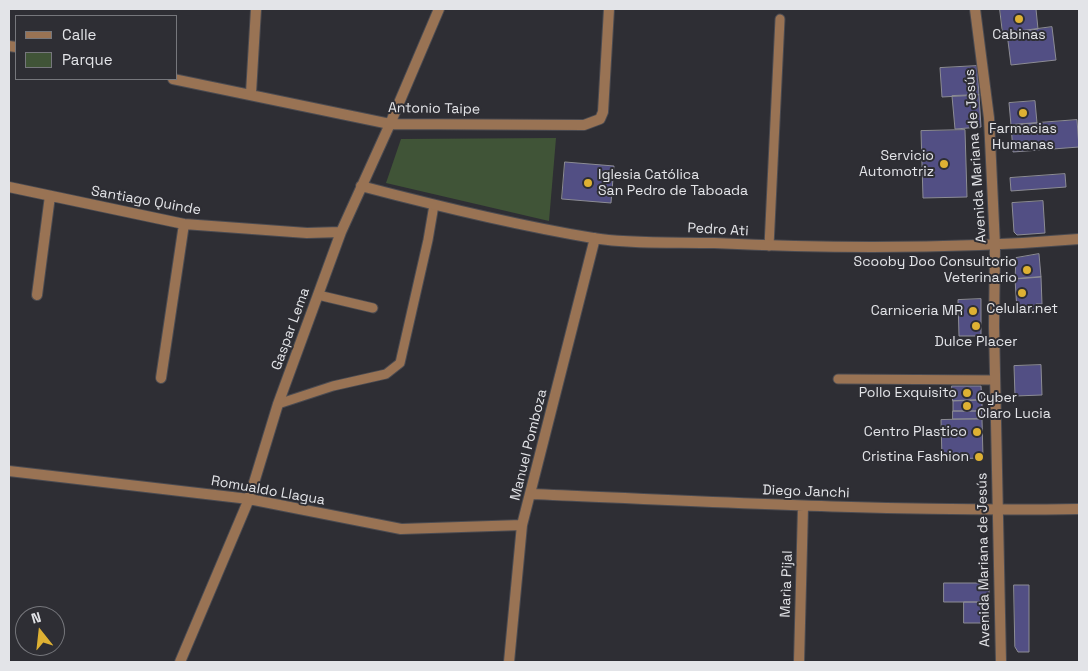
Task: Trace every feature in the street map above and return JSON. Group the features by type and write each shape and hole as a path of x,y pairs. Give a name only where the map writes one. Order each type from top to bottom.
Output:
{"street":[{"path":"251,93 256,9"},
{"name":"Gaspar Lema","path":"180,662 249,499 278,404 341,232 390,124 438,9"},
{"name":"Antonio Taipe","path":"178,80 251,93 390,124 584,125 600,119 603,112 609,9"},
{"name":"Avenida Mariana de Jesús","path":"975,9 985,72 989,118 995,246 996,511 1000,662"},
{"name":"Pedro Ati","path":"361,186 434,205 595,238 769,246 904,248 995,246 1079,239"},
{"name":"Santiago Quinde","path":"9,187 184,224 307,233 341,232"},
{"path":"37,295 50,196"},
{"path":"161,378 184,224"},
{"name":"Manuel Pomboza","path":"509,662 522,525 595,238"},
{"name":"Romualdo Llagua","path":"9,471 249,499 401,530 522,525"},
{"name":"Diego Janchi","path":"531,494 803,507 996,511 1079,509"},
{"name":"Marìa Pijal","path":"799,662 803,507"}],"lane":[{"path":"769,246 780,19"},
{"path":"278,404 333,386 386,374 400,362 428,240 434,205"},
{"path":"318,295 373,308"},
{"path":"838,379 995,380"}],"green space":[{"path":"556,138 549,221 386,183 401,139"}],"building":[{"name":"Cabinas","path":"1000,9 1036,9 1038,29 1003,34"},
{"path":"1052,27 1056,60 1011,65 1007,33"},
{"path":"977,66 979,95 942,97 940,68"},
{"path":"979,95 981,127 955,129 952,96"},
{"name":"Farmacias Humanas","path":"1035,101 1037,123 1011,125 1009,103"},
{"path":"1077,120 1079,147 1013,152 1011,125"},
{"name":"Servicio Automotriz","path":"965,130 967,197 923,198 921,131"},
{"name":"Iglesia Católica San Pedro de Taboada","path":"565,162 614,166 611,203 562,199"},
{"path":"1065,174 1066,187 1011,191 1010,178"},
{"path":"1043,201 1045,233 1017,235 1014,232 1012,203"},
{"name":"Scooby Doo Consultorio Veterinario","path":"1039,254 1041,277 1015,279 1016,258"},
{"path":"1041,277 1042,304 1036,304 1037,309 1017,311 1015,279"},
{"path":"981,299 981,336 959,336 958,300"},
{"path":"1041,365 1042,395 1015,396 1014,366"},
{"name":"Pollo Exquisito","path":"952,386 981,386 982,400 953,401"},
{"name":"Cyber Claro Lucia","path":"982,400 982,411 953,411 953,401"},
{"path":"953,411 982,411 982,419 953,419"},
{"path":"982,419 983,458 942,459 941,420"},
{"path":"944,583 989,583 989,602 944,602"},
{"path":"1014,585 1029,585 1029,652 1018,652 1015,647"},
{"path":"964,602 989,602 989,623 964,623"}],"place":[{"name":"Cabinas","path":"1019,19"},
{"name":"Farmacias Humanas","path":"1023,113"},
{"name":"Servicio Automotriz","path":"944,164"},
{"name":"Iglesia Católica San Pedro de Taboada","path":"588,183"},
{"name":"Scooby Doo Consultorio Veterinario","path":"1027,270"},
{"name":"Celular.net","path":"1022,293"},
{"name":"Carniceria MR","path":"973,311"},
{"name":"Dulce Placer","path":"976,326"},
{"name":"Pollo Exquisito","path":"967,393"},
{"name":"Cyber Claro Lucia","path":"967,406"},
{"name":"Centro Plastico","path":"977,432"},
{"name":"Cristina Fashion","path":"979,457"}]}
